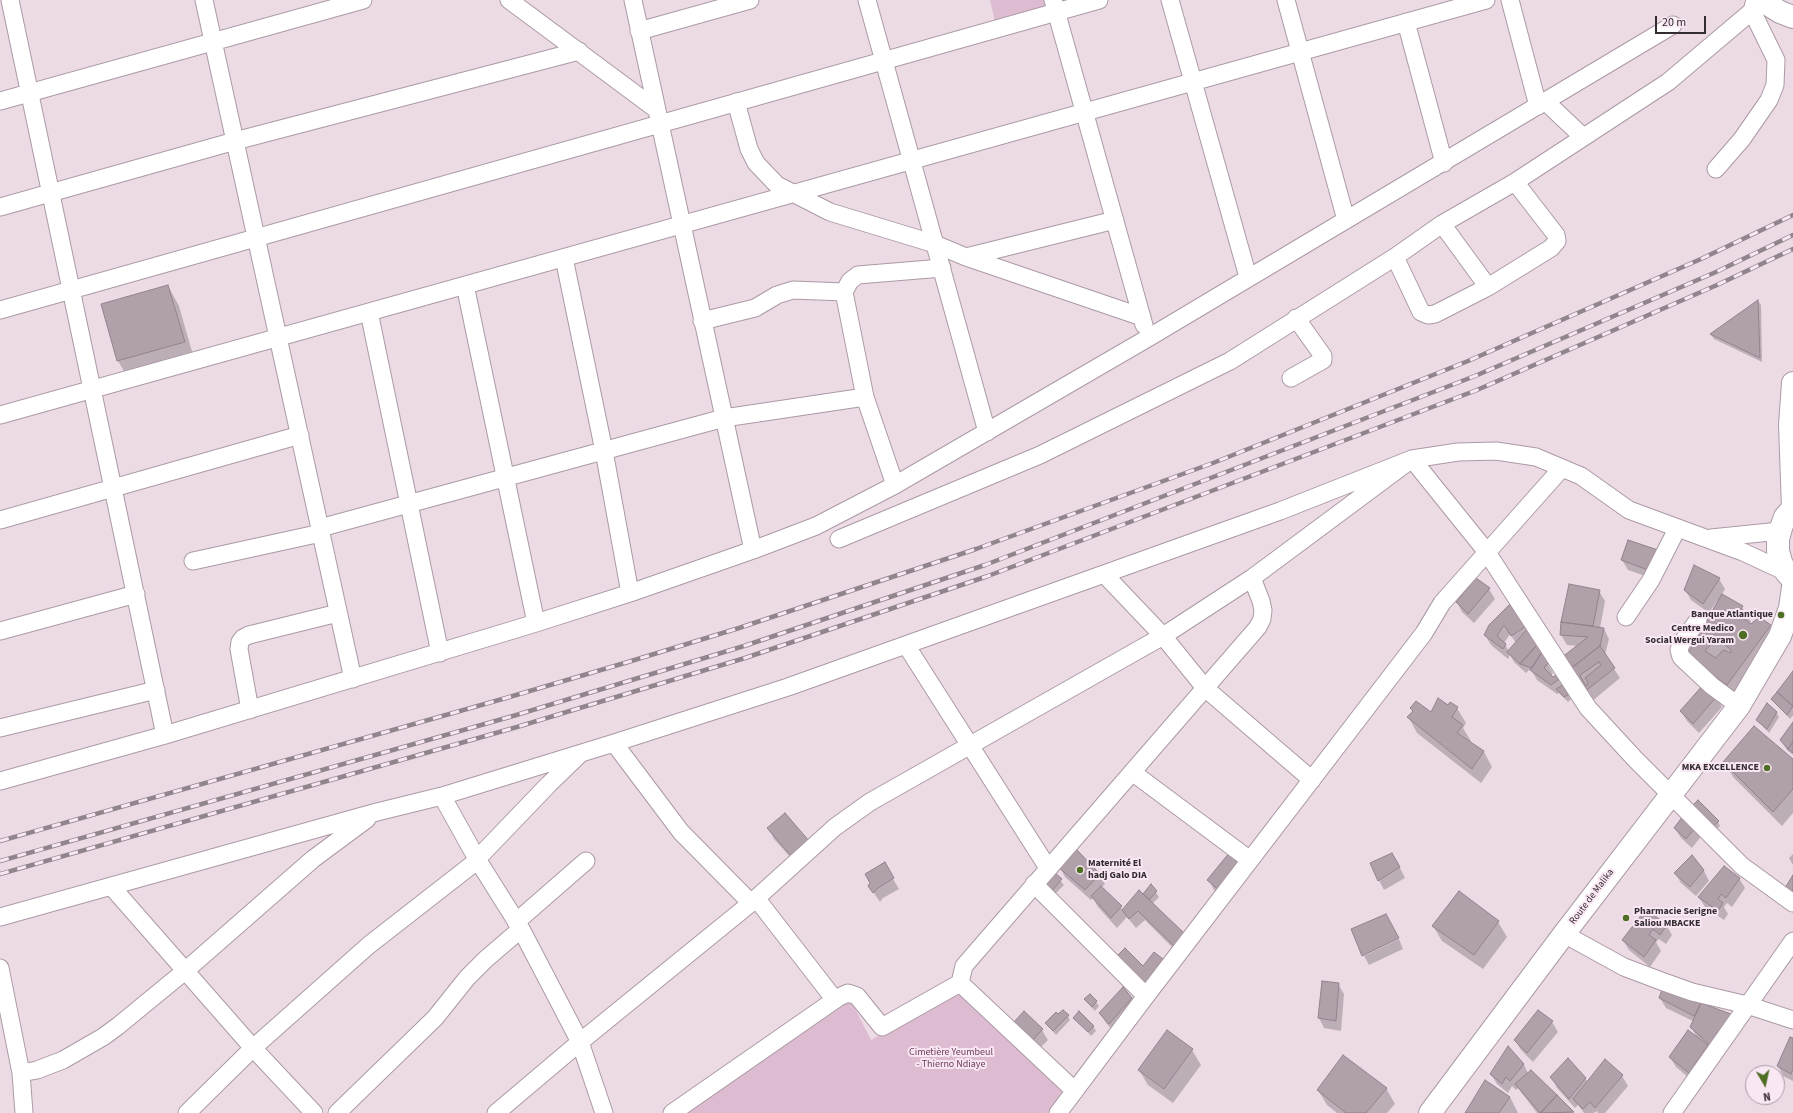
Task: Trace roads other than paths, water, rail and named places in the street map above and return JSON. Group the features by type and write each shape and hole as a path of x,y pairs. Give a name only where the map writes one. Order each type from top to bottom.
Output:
{"main road":[{"path":"1756,4 1793,16"},
{"path":"1791,580 1781,562 1778,551 1780,531 1786,517 1793,508 1792,441 1790,425 1793,383"},
{"name":"Route de Malika","path":"1436,1111 1564,934 1739,706 1780,636 1790,608 1791,580"},
{"name":"Route de Malika","path":"1754,682 1793,645"}],"street":[{"path":"10,0 166,736"},
{"path":"204,0 353,679"},
{"path":"0,101 363,0"},
{"path":"509,0 579,51 658,117"},
{"path":"633,0 752,550"},
{"path":"640,32 750,0"},
{"path":"867,0 987,432"},
{"path":"0,310 256,238 658,117 736,102 884,61 1055,6 1099,0"},
{"path":"1170,0 1248,278"},
{"path":"1286,0 1346,220"},
{"path":"0,415 1486,0"},
{"path":"1510,0 1542,104 1583,137"},
{"path":"839,539 1040,455 1230,361 1395,257 1442,224 1515,182 1668,82 1756,4 1776,60 1775,85 1768,100 1742,139 1716,169"},
{"path":"1055,6 1148,338"},
{"path":"1406,22 1444,162"},
{"path":"0,781 166,736 536,623 630,593 816,526 895,485 987,432 1673,26"},
{"path":"0,207 235,142 579,51"},
{"path":"736,102 749,149 756,163 777,185 793,194 830,212 935,244 966,257 1142,317"},
{"path":"1395,257 1421,312 1435,314 1488,287 1551,248 1557,241 1556,235 1515,182"},
{"path":"966,257 1115,220"},
{"path":"1442,224 1488,287"},
{"path":"564,258 604,451 630,593"},
{"path":"895,485 865,397 844,292 850,281 858,276 942,268"},
{"path":"465,285 536,623"},
{"path":"702,321 755,308 777,295 793,290 844,292"},
{"path":"369,312 440,652"},
{"path":"1291,378 1323,360 1323,356 1296,318"},
{"path":"193,561 320,531 409,504 724,418 865,397"},
{"path":"0,520 300,435"},
{"path":"0,917 377,812 442,796 788,687 1280,510 1412,459 1458,452 1496,451 1536,457 1581,476 1629,510 1677,529 1743,552 1791,580"},
{"path":"1412,459 1486,551 1588,708 1671,796 1742,866 1793,903"},
{"path":"496,1113 580,1042 753,901 835,827 864,806 1163,636 1252,578 1412,459"},
{"path":"1058,1113 1424,633 1442,603 1486,551 1562,468"},
{"path":"1626,617 1651,580 1677,529"},
{"path":"1705,538 1780,531"},
{"path":"1104,574 1163,636 1205,688 1312,780"},
{"path":"679,1111 835,1000 848,993 857,996 882,1027 960,983 964,966 1258,627 1262,618 1263,610 1252,578"},
{"path":"0,631 136,594"},
{"path":"250,710 239,649 240,642 243,638 249,635 338,613"},
{"path":"1698,620 1680,644 1679,650 1681,657 1712,686 1739,706"},
{"path":"906,645 1048,868"},
{"path":"0,728 156,690"},
{"path":"614,743 681,832 753,901 835,1000"},
{"path":"187,1113 253,1048 369,945 478,860 549,784 582,753"},
{"path":"1132,772 1250,860"},
{"path":"442,796 478,860 519,925 580,1042 604,1113"},
{"path":"21,1073 37,1070 63,1060 103,1037 135,1013 185,971 313,859 377,812"},
{"path":"337,1113 435,1018 486,959 586,861"},
{"path":"1034,884 1146,996"},
{"path":"112,886 253,1048 314,1113"},
{"path":"1564,934 1624,967 1661,981 1713,998 1747,1006 1793,1020"},
{"path":"1672,1113 1793,941"},
{"path":"0,968 8,1042 21,1073 24,1113"},
{"path":"960,983 1075,1091"}],"railway":[{"path":"0,841 628,662 739,628 976,549 1213,463 1468,361 1701,259 1793,215"},
{"path":"0,861 513,716 744,646 985,565 1475,376 1716,272 1793,235"},
{"path":"0,874 517,727 745,658 988,576 1477,390 1717,285 1793,249"}],"place":[{"name":"Banque Atlantique","path":"1781,615"},
{"name":"Centre Medico Social Wergui Yaram","path":"1743,635"},
{"name":"MKA EXCELLENCE","path":"1767,768"},
{"name":"Maternité El hadj Galo DIA","path":"1080,870"},
{"name":"Pharmacie Serigne Saliou MBACKE","path":"1626,918"}],"park label":[{"name":"Cimetière Yeumbeul - Thierno Ndiaye","path":"951,1058"}]}
